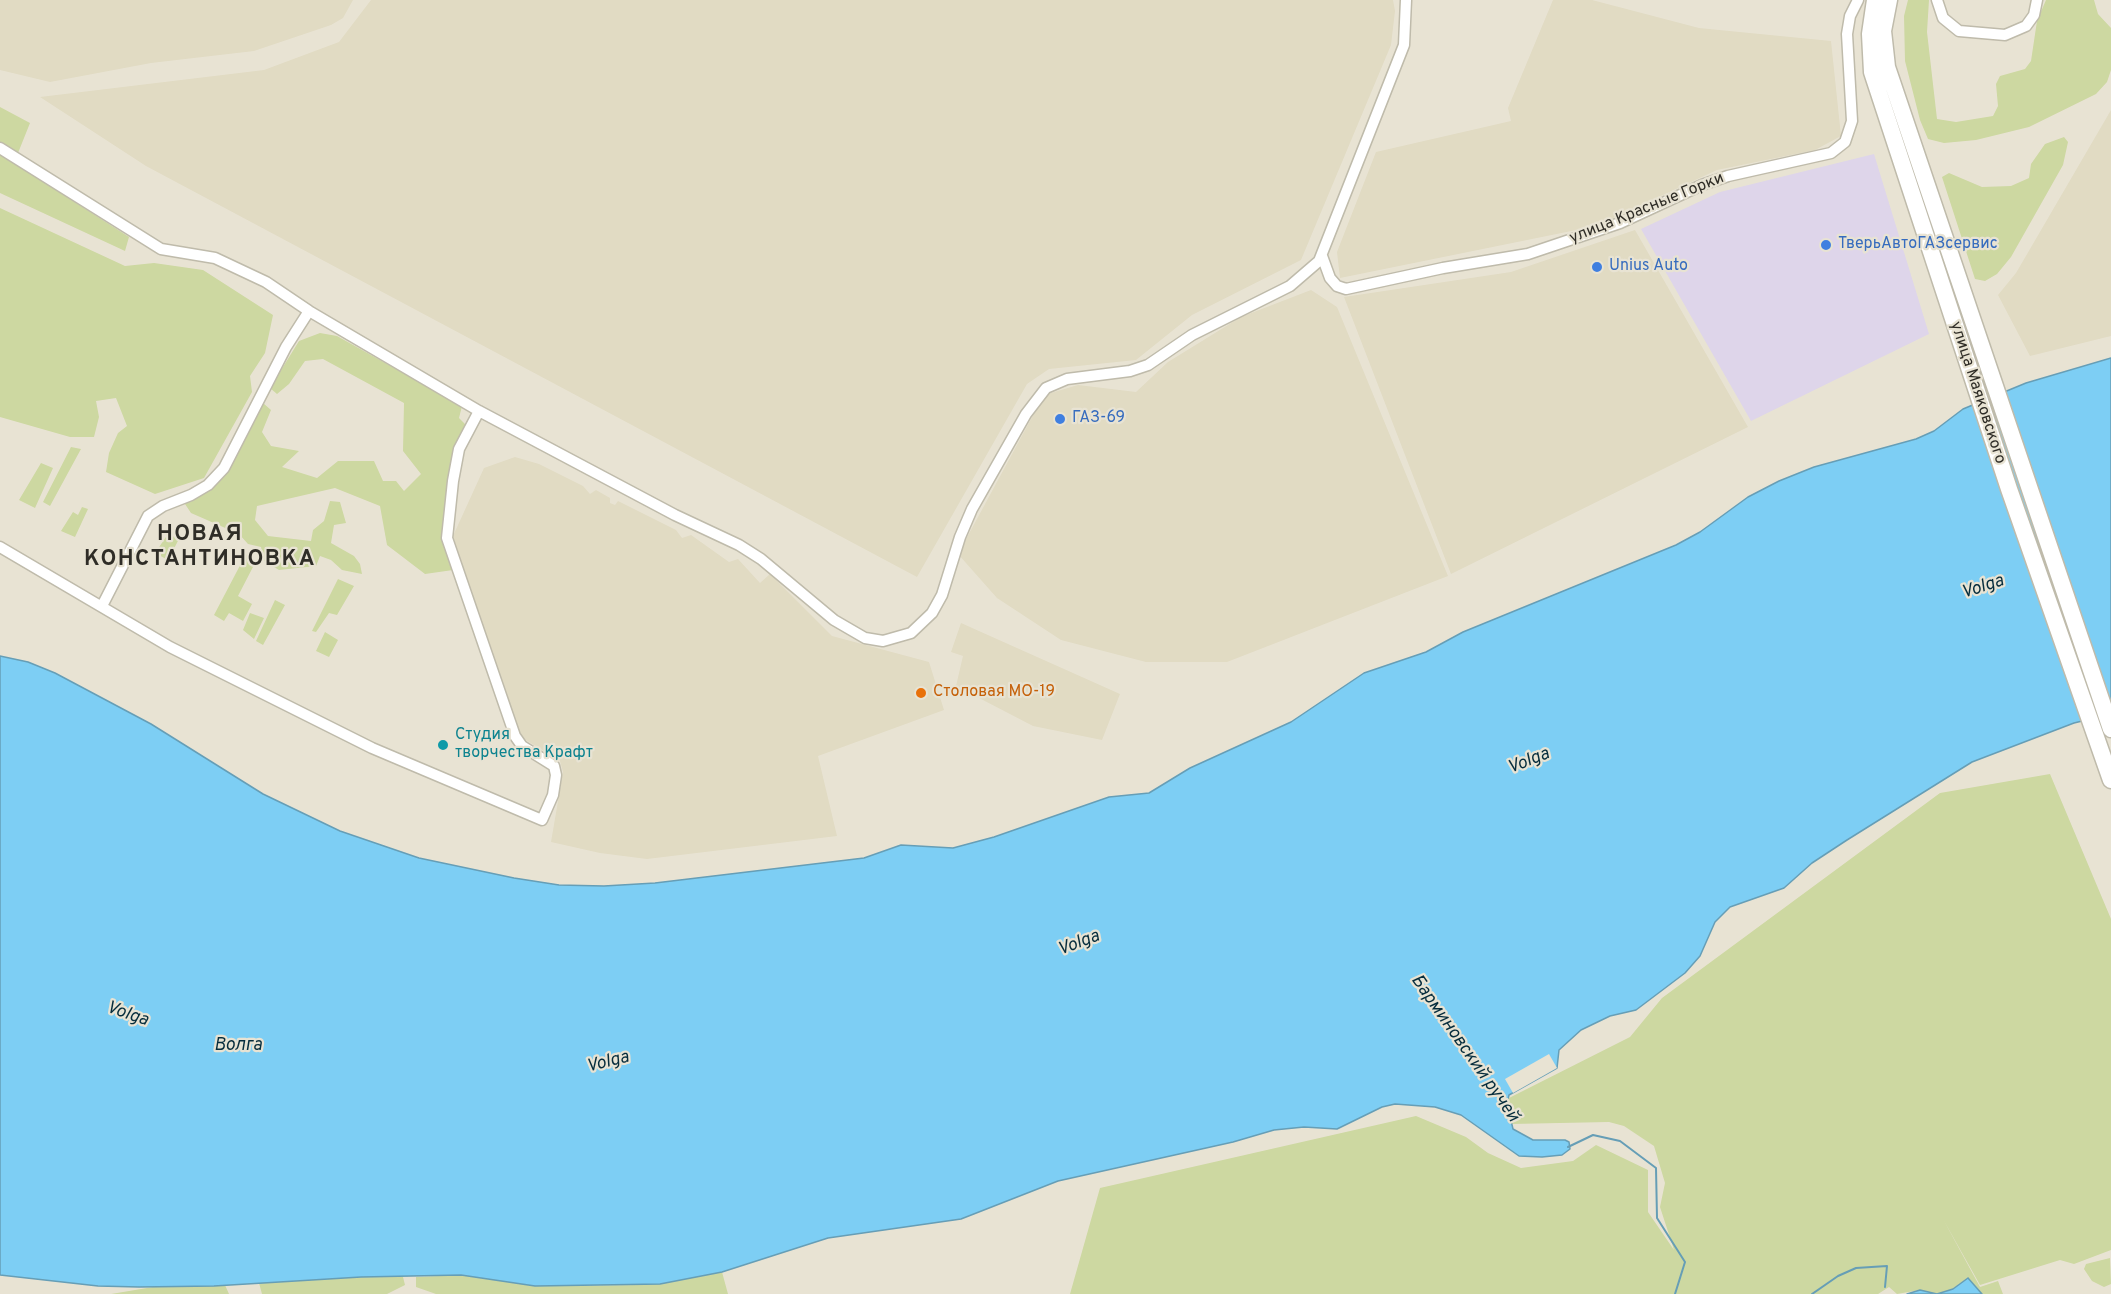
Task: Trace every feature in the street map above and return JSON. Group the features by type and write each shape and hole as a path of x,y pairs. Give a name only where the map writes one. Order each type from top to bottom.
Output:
{"main road":[{"name":"улица Маяковского","path":"1875,0 1870,41 2006,478 2111,780"},
{"name":"улица Маяковского","path":"1889,0 1879,69 2111,729"}],"street":[{"path":"0,148 161,249 215,258 266,282 309,311 479,411 664,509 739,545 761,559 834,620 865,638 883,641 911,633 932,613 945,585 960,537 972,509 1026,414 1046,388 1061,380 1130,371 1148,365 1192,335 1290,286 1322,256 1404,45 1406,0"},
{"name":"улица Красные Горки","path":"1322,256 1330,278 1337,286 1346,289 1443,268 1528,254 1620,223 1702,185 1728,176 1832,153 1845,142 1852,121 1847,34 1850,16 1858,0"},
{"path":"1937,4 1951,27 1959,31 2005,35 2026,26 2034,15 2037,0"},
{"path":"102,606 148,516 163,506 191,495 208,485 224,468 286,347 309,311"},
{"path":"0,547 170,647 372,748 542,820 553,795 556,775 554,766 522,746 515,736 447,538 453,480 459,449 479,411"}],"shaded area":[{"path":"0,0 353,0 343,18 331,25 254,51 151,63 50,82 0,70"},
{"path":"371,0 1393,0 1395,11 1391,45 1301,260 1192,315 1136,360 1049,369 1027,384 917,577 146,166 40,97 264,70 339,42"},
{"path":"1553,0 1592,0 1699,28 1831,41 1841,136 1815,150 1717,170 1596,226 1340,278 1337,252 1376,152 1511,121 1508,108"},
{"path":"2111,110 2111,336 2030,356 1998,295 2016,273"},
{"path":"1874,154 1929,334 1751,421 1641,229 1720,192"},
{"path":"1635,230 1748,427 1451,574 1344,297 1511,272"},
{"path":"1311,290 1337,307 1448,576 1227,662 1146,662 1061,640 997,598 958,554 1044,395 1078,385 1136,392 1168,362 1241,317"},
{"path":"515,457 539,464 583,486 590,494 596,490 610,498 610,503 615,505 618,501 676,530 682,538 691,535 729,562 738,559 760,583 770,574 832,636 929,662 944,710 818,756 837,836 647,859 600,853 551,842 563,772 560,761 521,737 518,732 453,536 484,468"},
{"path":"961,623 1120,694 1102,740 1033,726 956,686 963,656 951,652"}],"green space":[{"path":"1908,0 1929,0 1927,32 1937,119 1956,122 1993,116 1998,106 1996,84 2000,76 2025,69 2031,61 2037,21 2046,0 2094,0 2098,14 2111,28 2111,70 2107,82 2096,94 2029,127 1976,140 1944,143 1928,139 1920,120 1905,61 1904,16"},
{"path":"0,107 30,123 14,163 129,237 125,251 0,193"},
{"path":"2064,137 2068,142 2063,165 2011,257 1997,274 1985,281 1975,279 1942,177 1949,173 1982,187 2011,186 2029,178 2031,164 2045,144"},
{"path":"0,208 125,266 154,263 203,270 273,315 265,353 250,376 252,392 204,478 155,494 106,472 109,453 118,433 127,426 116,398 96,401 99,417 94,437 70,437 0,417"},
{"path":"320,333 337,336 462,406 459,418 466,425 444,536 453,570 425,574 387,545 380,506 335,488 257,506 255,520 268,536 311,541 313,530 324,521 330,501 340,502 346,523 334,525 331,543 354,556 360,564 362,574 342,570 331,560 320,556 316,566 279,570 264,561 261,547 248,544 239,534 191,513 183,501 208,489 263,403 271,410 262,432 271,446 299,451 282,467 317,478 338,461 374,461 383,481 396,481 404,491 421,474 403,451 404,403 323,359 305,361 289,384 277,394 270,388 299,341"},
{"path":"71,447 81,449 50,506 43,502"},
{"path":"41,463 53,468 35,508 19,500"},
{"path":"82,507 88,509 75,537 61,531 73,512 78,515"},
{"path":"168,534 179,539 168,560 155,553"},
{"path":"246,554 254,565 238,596 252,604 243,621 229,613 224,621 214,615"},
{"path":"338,579 354,586 337,615 329,613 316,632 312,631"},
{"path":"275,600 285,605 263,645 256,641"},
{"path":"250,613 264,618 254,639 243,630"},
{"path":"325,632 338,640 329,657 316,651"},
{"path":"2050,774 2111,919 2111,1250 2074,1264 2060,1260 1980,1285 1943,1219 1980,1287 1998,1281 2003,1294 1982,1294 1968,1278 1953,1290 1937,1294 1920,1290 1897,1294 1889,1287 1878,1294 1070,1294 1100,1188 1416,1116 1466,1137 1488,1153 1521,1168 1573,1161 1596,1145 1648,1170 1648,1212 1674,1250 1660,1207 1665,1183 1654,1146 1624,1126 1609,1122 1511,1124 1507,1099 1630,1037 1662,998 1940,793"},
{"path":"2110,1258 2111,1284 2104,1287 2092,1281 2084,1269 2086,1264"},
{"path":"722,1272 728,1294 436,1294 416,1287 416,1277 461,1275 535,1286 637,1285"},
{"path":"403,1277 405,1285 387,1294 262,1294 259,1283"},
{"path":"225,1285 229,1294 111,1294 153,1287"}],"water":[{"name":"Волга","path":"2111,358 2111,714 2074,723 1972,762 1812,863 1784,888 1730,907 1715,922 1700,956 1685,973 1636,1010 1610,1016 1581,1030 1559,1050 1557,1068 1509,1095 1507,1104 1513,1129 1533,1140 1569,1142 1570,1149 1562,1155 1519,1156 1461,1115 1435,1107 1395,1104 1382,1107 1337,1129 1304,1127 1274,1130 1233,1142 1058,1181 961,1219 828,1238 722,1272 660,1284 535,1286 461,1275 139,1287 98,1286 0,1275 0,656 28,662 55,673 151,724 263,794 340,831 419,858 514,878 559,885 604,886 655,883 864,858 901,845 953,848 994,837 1109,797 1149,793 1190,768 1291,722 1364,673 1426,652 1463,632 1676,545 1700,532 1748,497 1779,481 1814,467 1916,439 1934,431 1963,409 2026,383"},
{"path":"1968,1278 1982,1294 1937,1294 1953,1289"},
{"path":"1920,1290 1937,1294 1907,1294"}],"pier":[{"path":"1549,1054 1557,1068 1513,1093 1505,1079"}],"waterway":[{"name":"Барминовский ручей","path":"1568,1147 1593,1135 1620,1141 1656,1168 1657,1218 1685,1262 1675,1294"},
{"name":"Барминовский ручей","path":"1812,1294 1838,1276 1856,1268 1887,1266 1885,1287"}],"place":[{"name":"ТверьАвтоГАЗсервис","path":"1826,245"},
{"name":"Unius Auto","path":"1597,267"},
{"name":"ГАЗ-69","path":"1060,419"},
{"name":"Столовая МО-19","path":"921,693"},
{"name":"Студия творчества Крафт","path":"443,745"}],"district":[{"name":"НОВАЯ КОНСТАНТИНОВКА","path":"200,548"}],"water label":[{"name":"Volga","path":"1983,588"},
{"name":"Volga","path":"1529,762"},
{"name":"Volga","path":"1079,944"},
{"name":"Volga","path":"127,1015"},
{"name":"Volga","path":"608,1063"}]}
